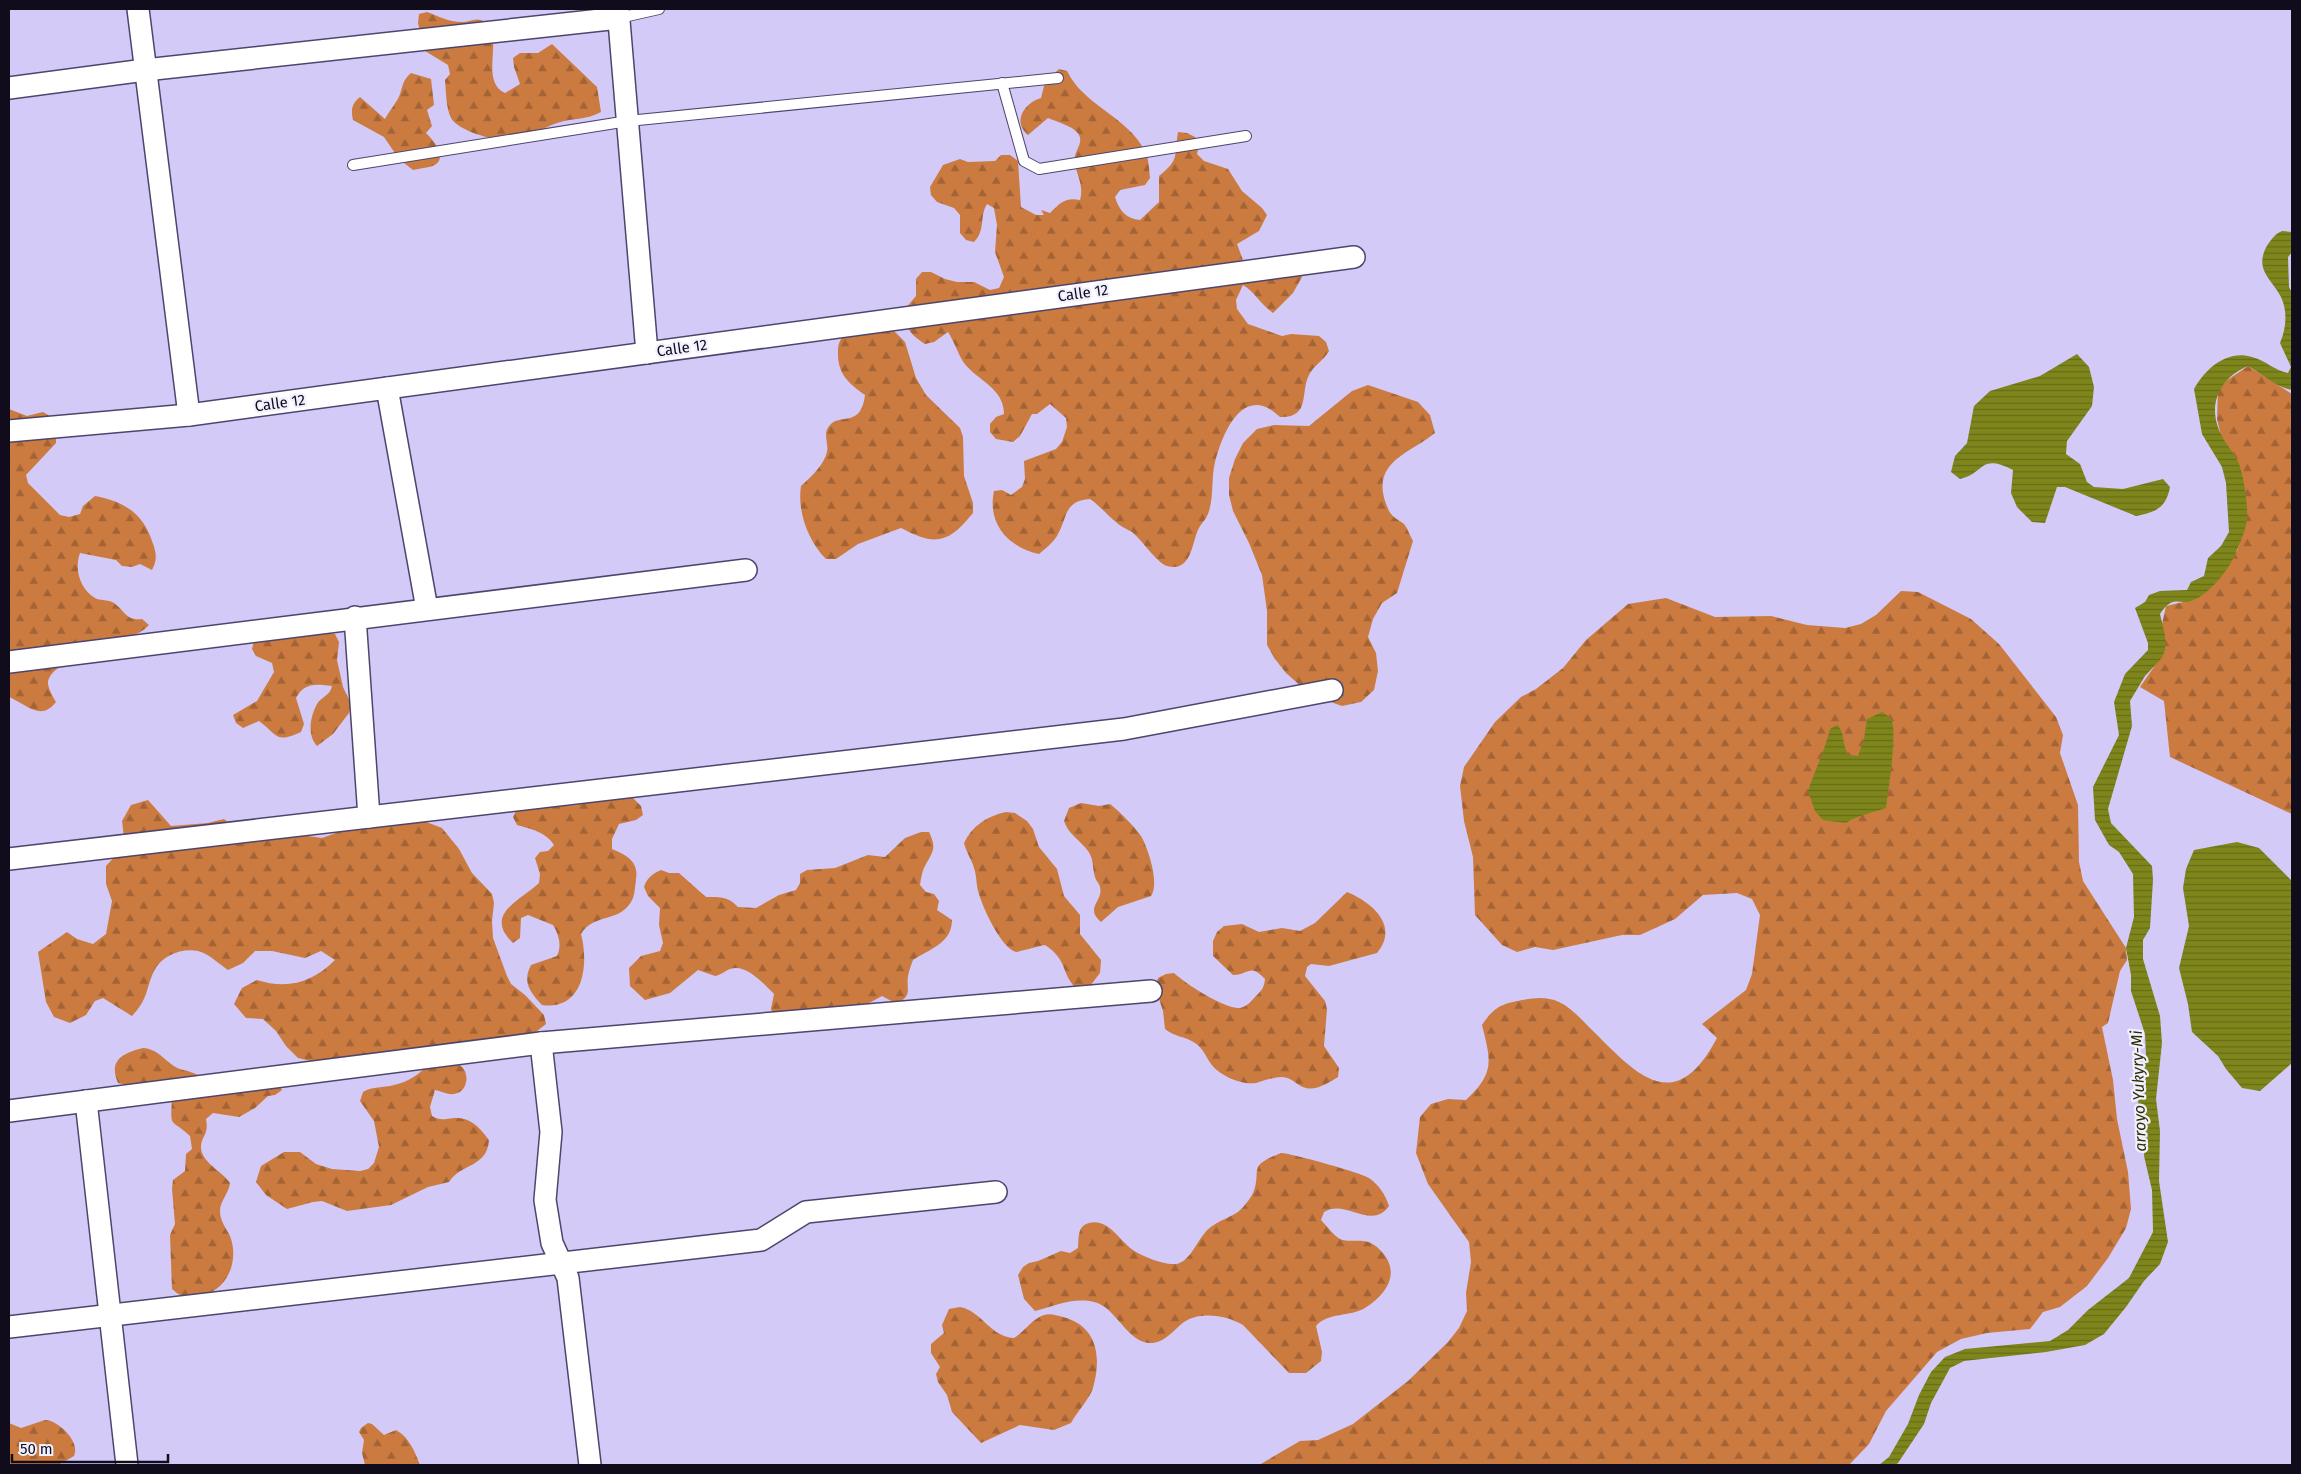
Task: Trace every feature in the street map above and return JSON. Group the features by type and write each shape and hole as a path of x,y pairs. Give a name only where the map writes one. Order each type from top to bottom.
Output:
{"street":[{"path":"138,9 189,415"},
{"path":"9,88 619,14 647,353"},
{"name":"Calle 12","path":"9,431 189,415 1354,257"},
{"path":"387,388 427,609"},
{"path":"9,662 355,617 746,570"},
{"path":"355,617 369,817"},
{"path":"9,859 1124,728 1332,690"},
{"path":"9,1111 541,1043 1151,991"},
{"path":"541,1043 551,1132 545,1200 550,1235 568,1278 590,1465"},
{"path":"86,1101 127,1465"},
{"path":"9,1327 761,1240 806,1212 996,1192"}],"lane":[{"path":"619,14 659,9"},
{"path":"353,165 628,120 1058,78"},
{"path":"1002,83 1024,161 1039,170 1246,136"}],"green space":[{"path":"427,12 452,21 480,20 486,23 491,30 493,39 492,70 494,79 497,87 505,93 520,84 513,58 520,53 538,53 552,44 597,87 601,112 557,123 528,137 511,141 482,136 463,128 451,118 448,109 445,80 450,74 448,65 425,51 418,23 419,14"},
{"path":"1059,69 1067,71 1074,83 1084,93 1128,129 1145,151 1150,178 1145,185 1120,190 1115,197 1121,210 1127,216 1140,220 1159,202 1159,176 1175,157 1178,132 1187,133 1195,137 1199,145 1197,154 1204,161 1228,169 1242,191 1262,208 1267,215 1259,231 1237,244 1243,260 1251,265 1299,268 1302,277 1293,293 1273,313 1243,285 1236,300 1237,309 1248,324 1282,336 1291,334 1319,336 1326,342 1329,351 1309,375 1303,403 1296,413 1280,417 1267,408 1256,405 1246,408 1237,415 1223,437 1215,462 1211,505 1208,514 1198,530 1186,561 1175,567 1163,564 1132,532 1118,524 1090,499 1082,500 1071,506 1056,537 1039,554 1028,551 1009,540 997,524 993,503 994,491 1002,490 1011,495 1022,487 1025,479 1024,461 1056,449 1062,442 1067,427 1066,418 1050,404 1037,414 1032,414 1020,436 1013,442 996,439 990,432 990,424 996,417 1004,414 1003,405 995,391 964,363 948,332 934,342 925,344 911,333 906,321 905,309 916,296 916,279 922,272 931,272 945,279 957,282 974,282 990,290 999,288 1004,277 995,252 997,225 994,208 987,204 983,214 980,233 974,242 966,240 960,233 960,215 954,208 937,202 931,195 930,187 943,165 960,159 968,162 995,161 1001,155 1010,155 1018,161 1021,207 1036,215 1044,215 1041,210 1050,213 1067,200 1080,200 1081,188 1075,162 1080,141 1077,132 1048,118 1028,135 1023,130 1021,124 1025,108 1041,98 1045,82"},
{"path":"411,73 431,79 434,105 427,110 432,126 426,133 437,146 440,156 436,164 413,170 399,159 384,137 353,120 352,113 353,105 360,97 385,119 399,96 405,80"},
{"path":"888,325 905,342 916,378 926,395 960,428 963,437 964,476 973,503 973,513 956,531 940,539 923,538 901,528 858,544 836,559 826,559 814,544 805,525 800,496 801,486 817,471 823,462 827,452 826,431 830,425 855,416 863,405 865,395 845,377 839,365 838,346 842,338 850,333 866,328"},
{"path":"2248,366 2292,394 2292,814 2170,757 2164,701 2140,687 2165,651 2162,624 2166,606 2196,599 2237,551 2247,517 2236,460 2221,436 2217,419 2218,391 2226,381"},
{"path":"1368,385 1418,402 1430,415 1435,433 1402,455 1386,471 1383,482 1383,495 1389,511 1404,524 1413,541 1397,593 1382,603 1373,619 1368,637 1376,653 1378,671 1374,690 1361,702 1342,706 1311,695 1286,673 1267,645 1267,611 1262,575 1233,511 1229,495 1229,478 1243,443 1257,429 1274,425 1309,426 1352,391"},
{"path":"9,409 27,416 43,412 54,421 56,443 26,475 28,483 60,515 69,517 80,514 83,506 95,496 114,501 131,510 143,523 152,541 156,556 152,570 140,564 132,567 122,566 116,560 80,553 78,572 85,589 97,599 112,602 129,617 142,619 149,625 126,639 61,666 51,675 48,684 56,702 45,711 33,710 9,697 9,672 11,673 16,667 9,655"},
{"path":"1901,591 1918,592 1971,619 1999,644 2056,717 2063,735 2060,753 2078,805 2079,862 2083,881 2126,948 2127,960 2120,971 2108,1023 2102,1027 2128,1172 2131,1209 2126,1228 2108,1258 2087,1286 2060,1307 2043,1312 2030,1329 1987,1333 1961,1339 1937,1352 1886,1411 1869,1444 1849,1465 1259,1465 1300,1441 1318,1440 1353,1424 1408,1381 1448,1342 1459,1328 1467,1311 1466,1293 1471,1262 1469,1242 1428,1184 1416,1153 1420,1117 1431,1104 1448,1099 1466,1100 1482,1082 1486,1074 1489,1057 1482,1025 1494,1010 1515,1001 1540,998 1554,1000 1563,1004 1574,1013 1621,1059 1637,1071 1653,1080 1669,1083 1685,1077 1701,1063 1717,1038 1702,1024 1746,990 1752,974 1760,915 1752,899 1737,893 1703,895 1675,919 1640,935 1622,935 1553,950 1535,947 1517,952 1502,945 1475,915 1473,857 1464,821 1460,786 1464,767 1495,722 1521,697 1536,689 1563,668 1586,640 1628,604 1666,598 1715,617 1771,616 1807,625 1845,628 1861,624 1876,615"},
{"path":"315,631 335,634 339,642 337,660 343,687 351,704 349,713 333,734 317,746 311,731 311,720 317,704 328,694 332,686 326,685 311,685 299,693 296,698 304,724 301,732 293,736 277,736 259,721 243,728 236,723 233,715 257,701 274,672 272,663 256,656 252,649 254,641"},
{"path":"628,793 641,806 643,815 636,820 619,824 612,839 612,849 627,856 633,863 636,879 633,898 622,911 593,923 581,934 584,959 583,971 575,993 567,1001 556,1005 542,1005 534,996 527,982 528,971 531,965 557,956 560,944 555,929 553,925 528,915 521,918 520,938 513,943 505,933 502,924 503,916 508,909 539,883 540,874 535,858 540,852 548,851 554,845 542,834 517,825 513,817 517,809 578,805 586,800"},
{"path":"148,800 171,826 208,823 224,819 236,829 260,840 278,839 294,834 322,838 364,823 416,818 442,828 459,849 472,873 492,894 494,903 493,938 507,976 511,984 525,995 544,1015 546,1024 532,1035 315,1062 298,1058 286,1046 276,1031 263,1019 246,1018 234,1004 242,988 257,980 268,983 290,984 309,979 318,974 335,960 321,951 305,958 272,951 255,951 243,963 228,970 202,952 192,950 179,952 167,957 158,965 151,978 144,999 132,1016 103,998 95,1001 86,1015 70,1023 54,1017 46,1002 38,952 67,932 77,939 93,944 106,934 112,901 106,884 106,866 118,853 124,837 122,821 131,805"},
{"path":"1081,803 1099,806 1110,804 1122,814 1141,836 1150,857 1154,875 1151,896 1118,907 1101,922 1094,912 1100,886 1095,877 1091,857 1085,847 1068,830 1064,821 1069,808"},
{"path":"1006,812 1015,813 1027,821 1033,829 1039,847 1057,869 1064,896 1080,915 1080,934 1101,960 1100,973 1090,986 1075,987 1061,961 1045,945 1016,952 1010,949 999,936 989,917 981,900 976,875 964,843 971,832 986,819"},
{"path":"921,832 929,832 933,842 933,850 923,870 920,885 926,892 934,894 939,901 937,910 952,920 951,928 944,940 933,949 913,960 908,976 907,995 897,1004 882,996 858,1009 774,1016 771,1009 774,994 754,976 742,969 736,968 715,976 698,970 670,993 645,1000 630,986 629,968 641,956 660,951 663,943 659,925 660,908 648,896 644,887 652,875 661,870 669,873 679,873 706,897 727,899 738,907 756,908 779,895 796,890 800,883 800,874 807,870 835,868 868,855 885,857 905,838"},
{"path":"1347,892 1373,908 1384,924 1385,933 1383,943 1377,953 1329,966 1311,964 1307,967 1305,976 1325,1001 1327,1009 1324,1046 1339,1068 1338,1077 1310,1089 1289,1078 1282,1077 1256,1083 1244,1083 1225,1076 1215,1068 1198,1045 1165,1029 1163,1011 1155,987 1158,978 1166,974 1174,973 1206,995 1233,1007 1240,1008 1245,1006 1262,989 1265,979 1256,971 1233,975 1213,956 1213,941 1217,932 1224,926 1242,924 1259,932 1282,928 1300,931 1315,923"},
{"path":"143,1048 154,1051 175,1067 194,1073 202,1078 278,1083 282,1090 275,1095 268,1096 255,1108 239,1117 213,1113 206,1119 207,1128 201,1146 202,1152 208,1162 230,1183 221,1204 220,1215 230,1236 233,1254 230,1272 226,1279 220,1286 204,1295 184,1296 172,1289 170,1235 175,1224 173,1180 185,1171 186,1154 192,1149 190,1136 172,1120 172,1099 145,1085 118,1083 115,1075 116,1063 119,1059 129,1052"},
{"path":"431,1062 455,1063 464,1069 466,1074 466,1084 459,1092 449,1094 435,1090 430,1107 432,1116 440,1119 460,1118 470,1121 489,1140 484,1156 479,1161 460,1171 449,1182 428,1187 391,1205 347,1211 322,1201 287,1209 266,1195 256,1182 261,1166 284,1152 300,1152 316,1164 332,1169 360,1171 368,1169 374,1163 379,1147 374,1121 360,1101 363,1092 405,1082"},
{"path":"1281,1153 1298,1156 1369,1178 1381,1190 1389,1206 1382,1213 1375,1216 1341,1209 1332,1209 1324,1212 1321,1220 1335,1235 1340,1239 1367,1242 1377,1247 1385,1255 1391,1272 1390,1280 1381,1295 1374,1302 1359,1311 1327,1319 1316,1326 1322,1352 1321,1361 1306,1373 1289,1373 1243,1325 1222,1317 1205,1315 1190,1319 1166,1338 1153,1343 1144,1342 1136,1338 1102,1305 1094,1302 1072,1301 1035,1311 1024,1299 1018,1275 1023,1267 1061,1251 1070,1253 1078,1248 1082,1227 1089,1223 1103,1224 1130,1248 1149,1258 1168,1264 1178,1264 1187,1258 1208,1229 1235,1214 1244,1206 1255,1189 1258,1167 1265,1160"},
{"path":"960,1307 968,1309 992,1329 1006,1337 1014,1338 1036,1319 1046,1314 1063,1317 1083,1327 1090,1335 1094,1344 1097,1365 1096,1376 1091,1392 1071,1423 1054,1430 1020,1425 981,1443 952,1412 947,1395 938,1382 936,1374 940,1367 931,1353 931,1344 944,1333 942,1325 949,1309"},
{"path":"45,1420 56,1424 67,1433 74,1444 74,1456 58,1465 9,1465 9,1423 21,1428"},
{"path":"368,1423 372,1424 384,1435 396,1430 401,1433 411,1445 420,1465 365,1465 362,1453 364,1440 359,1432"}],"shaded area":[{"path":"2282,231 2292,232 2292,252 2288,257 2289,287 2292,293 2292,390 2275,383 2248,366 2229,379 2217,396 2215,416 2218,427 2237,460 2243,478 2247,512 2245,529 2230,564 2221,578 2209,590 2196,599 2174,602 2165,607 2160,614 2165,635 2165,651 2161,659 2145,676 2130,701 2132,726 2108,809 2111,823 2152,866 2150,928 2143,940 2143,959 2160,1016 2162,1043 2156,1099 2160,1131 2159,1181 2168,1242 2160,1264 2144,1281 2104,1334 2085,1345 2046,1352 1964,1361 1950,1368 1931,1403 1924,1424 1898,1463 1895,1465 1879,1465 1889,1457 1908,1424 1919,1395 1931,1372 1945,1357 1965,1349 2050,1341 2068,1330 2088,1310 2129,1278 2153,1232 2152,1190 2144,1156 2146,1129 2139,1115 2138,1097 2146,1056 2145,1034 2131,991 2131,975 2126,948 2134,917 2133,874 2119,852 2109,845 2095,820 2093,787 2119,735 2114,702 2125,674 2148,650 2148,643 2135,608 2145,602 2149,595 2160,591 2187,590 2191,582 2204,576 2208,558 2221,546 2229,532 2226,483 2222,467 2202,434 2194,389 2204,374 2218,362 2234,356 2243,355 2257,358 2288,373 2291,367 2280,343 2284,332 2285,309 2281,297 2265,273 2262,260 2268,244"},
{"path":"2077,354 2089,367 2094,387 2092,406 2067,441 2066,454 2080,464 2087,482 2094,487 2123,489 2163,479 2170,487 2166,500 2154,511 2136,516 2065,487 2057,487 2045,523 2032,522 2017,507 2011,493 2013,470 1994,463 1988,464 1960,479 1951,472 1955,456 1967,443 1974,406 1990,391 2040,376"},
{"path":"1882,712 1891,719 1893,725 1892,762 1886,808 1860,816 1846,823 1823,820 1815,811 1808,791 1830,729 1837,725 1842,732 1849,755 1858,756 1864,739 1867,719"},
{"path":"2237,842 2259,848 2292,881 2292,1063 2260,1091 2242,1088 2218,1056 2192,1032 2188,1004 2179,968 2189,926 2183,888 2186,869 2194,850"}],"water label":[{"name":"arroyo Yukyry-Mi","path":"2138,1091"}]}
